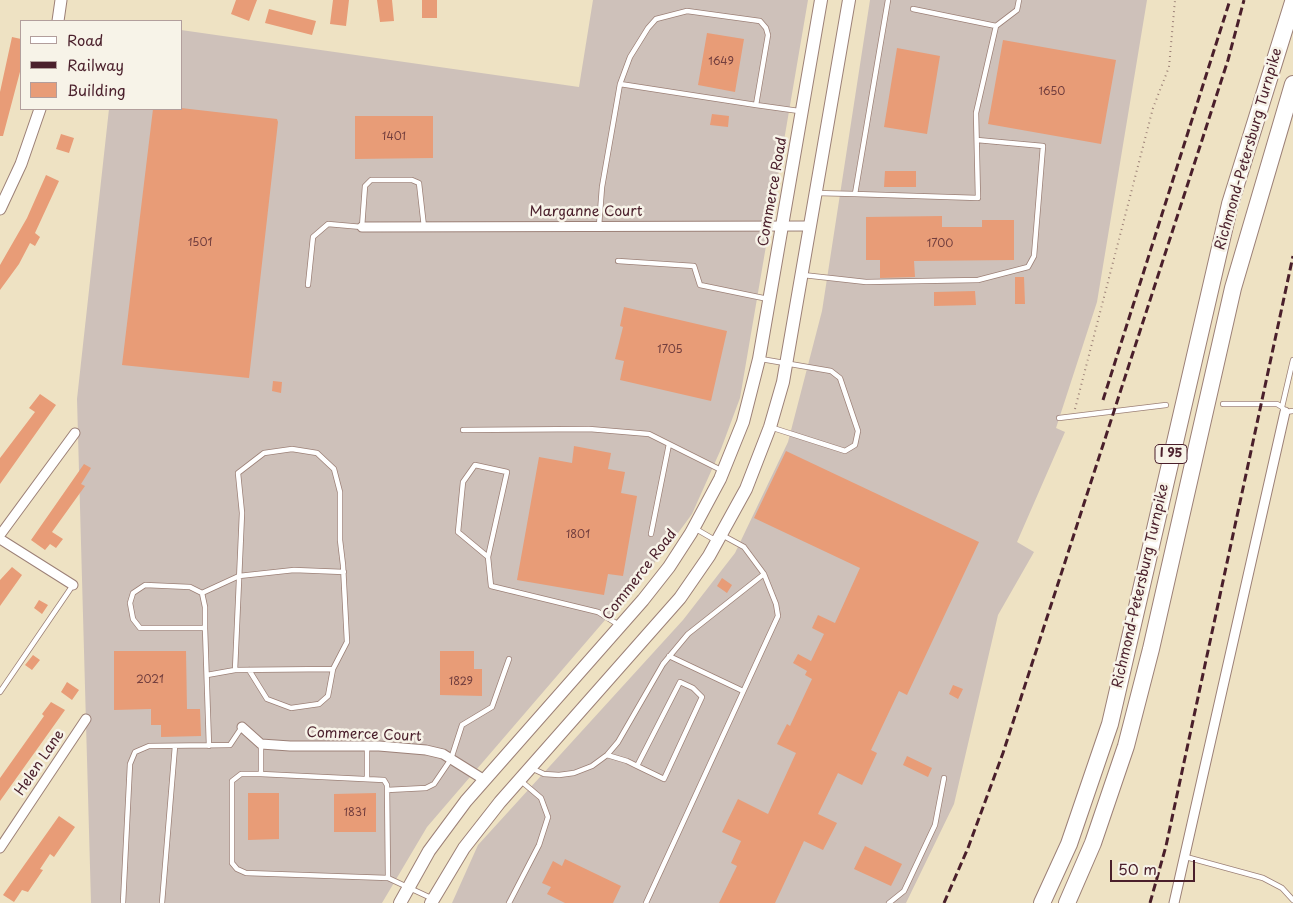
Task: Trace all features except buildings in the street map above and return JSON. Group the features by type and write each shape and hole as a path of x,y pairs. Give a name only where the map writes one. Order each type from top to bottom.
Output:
{"highway":[{"name":"Richmond-Petersburg Turnpike","path":"1042,903 1069,844 1110,724 1230,204 1293,2"},
{"name":"Richmond-Petersburg Turnpike","path":"1067,903 1093,843 1126,746 1151,649 1233,288 1293,84"}],"main road":[{"name":"Commerce Road","path":"400,903 441,834 483,779 620,626 669,567 694,528 724,472 743,422 759,359 822,0"},
{"path":"434,902 470,840 519,780 664,617 720,539 746,489 770,427 786,363 849,0"}],"street":[{"path":"58,20 61,0"},
{"path":"0,210 21,164 40,110"},
{"name":"Marganne Court","path":"362,227 810,226"},
{"path":"1174,903 1287,410"},
{"path":"0,535 75,433"},
{"path":"0,539 73,585"},
{"name":"Helen Lane","path":"0,848 86,719"},
{"path":"242,727 261,744"},
{"name":"Commerce Court","path":"261,744 367,746 426,750 443,754 483,779"}],"lane":[{"path":"856,194 888,0"},
{"path":"816,194 978,198 976,113 996,26 1017,10 1019,0"},
{"path":"913,9 996,26"},
{"path":"599,226 602,187 620,84 630,57 648,28 656,19 687,11 721,14 760,21 766,28 768,35 756,105"},
{"path":"620,84 802,112"},
{"path":"802,275 866,282 978,280 1028,267 1034,256 1043,146 977,140"},
{"path":"308,285 313,237 328,224 362,227 365,186 376,179 412,180 419,183 424,227"},
{"path":"618,261 694,266 700,285 770,300"},
{"path":"759,359 831,371 840,378 858,431 855,445 845,450 770,427"},
{"path":"1223,404 1277,404 1287,410 1293,360"},
{"path":"1059,418 1166,404"},
{"path":"463,430 589,429 649,434 724,472"},
{"path":"651,534 669,444"},
{"path":"235,670 242,513 238,473 264,453 292,450 317,453 334,469 340,492 340,540 344,572 347,642 333,669 328,696 319,704 291,708 267,699 249,670"},
{"path":"488,557 458,532 463,482 475,464 506,472 488,557 491,586 598,612 620,626"},
{"path":"646,903 778,616 776,604 764,574 744,547 736,542 720,539 694,528"},
{"path":"202,594 239,576 294,570 344,572"},
{"path":"530,768 544,774 574,773 592,766 608,754 669,656 702,621 764,574"},
{"path":"0,692 73,585"},
{"path":"202,594 190,587 145,585 133,593 130,603 133,619 140,628 205,628"},
{"path":"202,594 209,746"},
{"path":"669,656 743,691"},
{"path":"387,790 430,787 451,759 462,725 492,707 509,659"},
{"path":"207,675 235,670 333,669"},
{"path":"608,754 664,779 702,697 693,688 680,682 637,766"},
{"path":"123,903 132,758 135,752 141,748 230,746 242,727"},
{"path":"261,744 261,774"},
{"path":"162,903 175,746"},
{"path":"367,746 368,778"},
{"path":"388,878 387,790 384,780 241,774 232,781 232,863 237,869 246,873 388,878 434,902"},
{"path":"889,903 904,891 935,825 944,778"},
{"path":"509,903 539,845 548,817 540,798 519,780"},
{"path":"1186,857 1263,878 1282,888 1293,900"}],"path":[{"path":"1073,416 1153,108 1169,67 1175,0"}],"shaded area":[{"path":"593,0 808,0 740,398 721,449 692,514 667,548 427,827 382,903 91,903 77,399 109,110 182,110 182,30 579,87"},
{"path":"870,0 1147,0 1097,302 1056,428 1065,432 1017,542 1034,552 998,615 954,804 906,903 452,903 478,845 683,620 735,553 788,442 822,311"}],"railway":[{"path":"1103,400 1230,0"},
{"path":"944,903 968,848 1003,753 1228,60 1244,0"},
{"path":"1150,903 1166,846 1293,256"}]}
